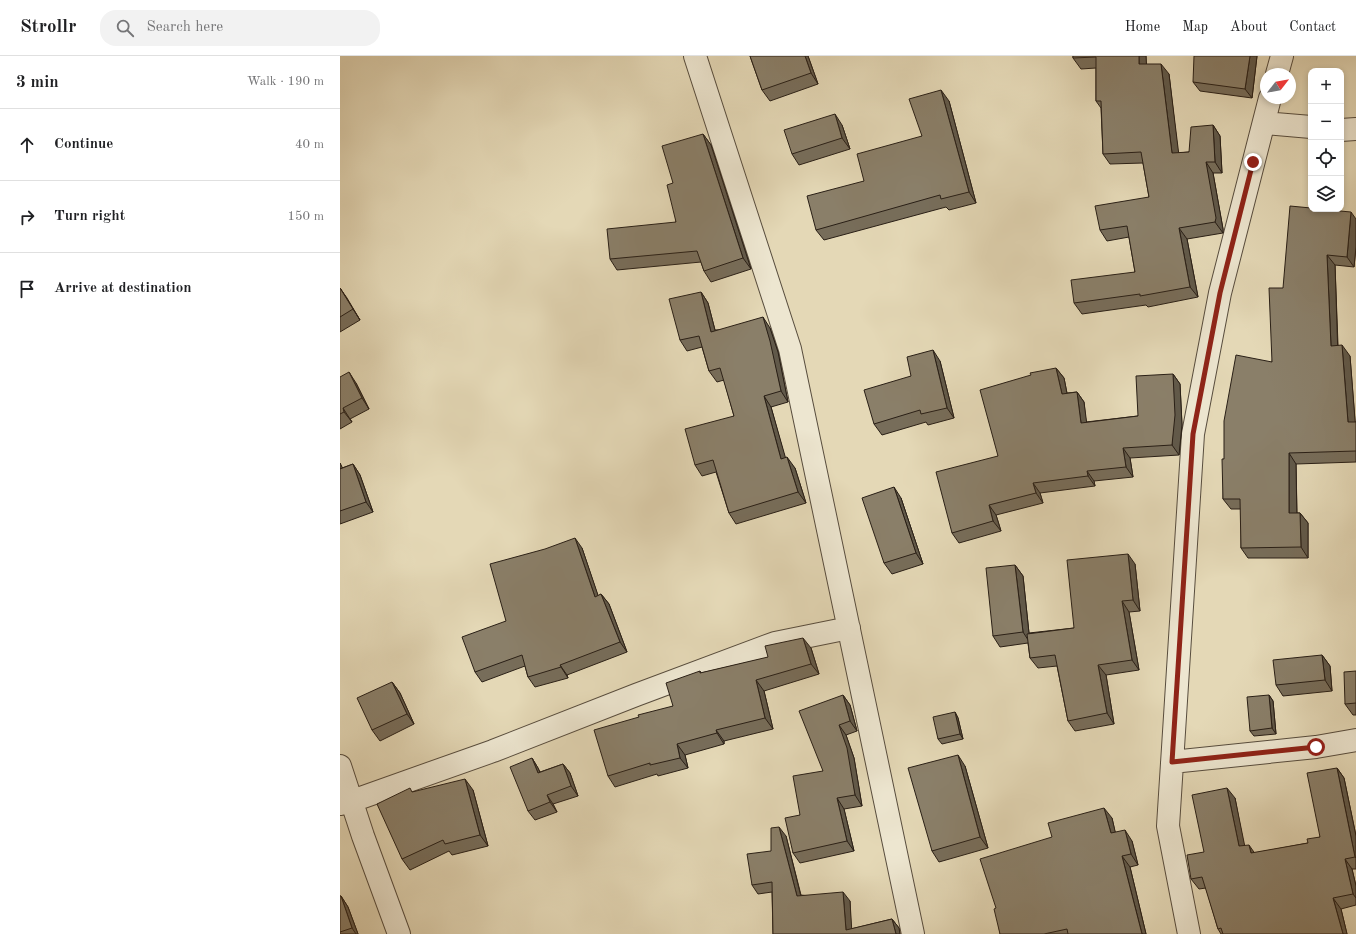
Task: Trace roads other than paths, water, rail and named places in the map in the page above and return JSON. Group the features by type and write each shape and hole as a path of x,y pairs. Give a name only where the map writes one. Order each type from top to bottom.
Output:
{"street":[{"path":"695,56 790,349 913,934"},
{"path":"1279,68 1282,56"},
{"path":"1189,934 1168,826 1193,434 1220,293 1269,104"},
{"path":"1264,123 1308,127"},
{"path":"1344,130 1356,129"},
{"path":"346,802 493,751 636,694 775,643 849,628"},
{"path":"1172,762 1316,747 1356,740"},
{"path":"340,766 346,802 363,836 399,934"}]}
